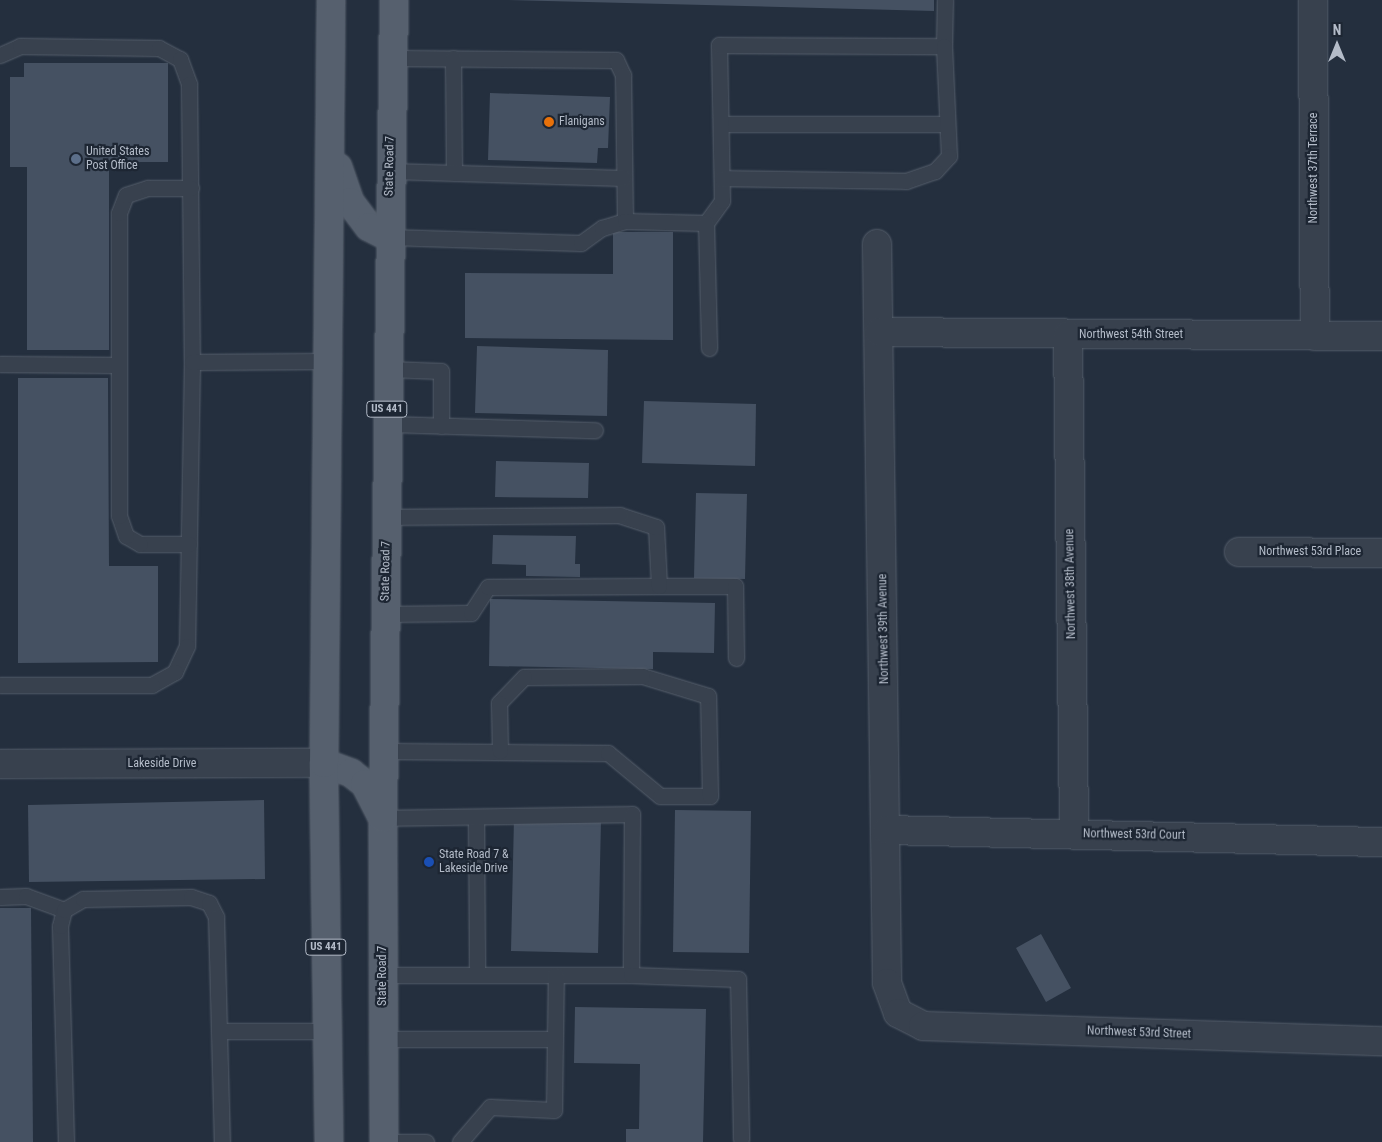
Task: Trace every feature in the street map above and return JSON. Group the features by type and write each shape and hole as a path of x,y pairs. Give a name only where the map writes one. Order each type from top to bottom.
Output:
{"main road":[{"name":"US 441","path":"329,1142 324,763 332,147 331,0"},
{"name":"State Road 7","path":"384,1142 383,818 389,237 394,0"},
{"path":"332,147 350,202 369,227 389,237"},
{"path":"324,763 351,773 365,784 383,818"}],"street":[{"name":"Northwest 37th Terrace","path":"1312,0 1315,336"},
{"name":"Northwest 39th Avenue","path":"877,244 887,830 887,983 898,1013"},
{"name":"Northwest 54th Street","path":"879,332 1382,336"},
{"name":"Northwest 38th Avenue","path":"1068,335 1074,834"},
{"name":"Northwest 53rd Place","path":"1239,552 1382,552"},
{"name":"Lakeside Drive","path":"0,764 324,763"},
{"name":"Northwest 53rd Court","path":"887,830 1382,842"},
{"name":"Northwest 53rd Street","path":"898,1013 923,1026 1382,1041"}],"lane":[{"path":"722,178 906,181 935,171 949,156 944,46 945,0"},
{"path":"0,56 20,46 159,48 180,59 189,84 192,362 187,646 175,672 152,685 0,685"},
{"path":"708,348 706,223 722,201 719,46 944,46"},
{"path":"392,58 616,60 623,75 625,221"},
{"path":"453,58 454,173"},
{"path":"720,124 947,124"},
{"path":"390,171 624,178"},
{"path":"189,544 140,544 126,536 119,516 119,213 126,195 148,188 190,188"},
{"path":"389,237 581,243 602,228 625,221 706,223"},
{"path":"192,362 329,361"},
{"path":"0,364 119,365"},
{"path":"388,369 440,371 440,426"},
{"path":"387,424 595,430"},
{"path":"386,517 620,515 656,528 659,586"},
{"path":"385,614 471,613 488,587 735,586 736,658"},
{"path":"384,751 608,753 660,796 710,796 708,696 642,676 524,677 499,703 500,751"},
{"path":"383,818 632,814 631,974"},
{"path":"476,817 477,975"},
{"path":"0,897 26,896 64,910"},
{"path":"66,1142 60,926 64,910 83,899 190,897 208,904 216,917 222,1142"},
{"path":"383,975 631,974 738,979 741,1139"},
{"path":"460,1142 490,1108 554,1110 556,975"},
{"path":"219,1032 327,1031"},
{"path":"384,1039 555,1038"},
{"path":"384,1142 426,1142"}],"building":[{"path":"507,0 934,0 934,11"},
{"path":"24,63 168,63 168,162 109,162 109,350 27,350 27,167 10,167 10,77 24,77"},
{"name":"Flanigans","path":"490,93 610,97 608,148 598,148 597,163 488,160"},
{"path":"613,232 673,232 673,340 465,338 465,273 613,274"},
{"path":"477,346 608,350 607,416 475,413"},
{"path":"18,378 108,378 109,566 158,566 158,662 18,663"},
{"path":"644,401 756,404 755,466 642,463"},
{"path":"496,461 589,463 588,498 495,497"},
{"path":"696,493 747,494 745,579 694,578"},
{"path":"493,535 576,536 575,564 580,564 580,577 526,576 526,565 492,564"},
{"path":"490,599 715,603 714,653 653,652 653,669 489,666"},
{"path":"264,800 265,879 29,882 28,805"},
{"path":"675,810 751,811 749,953 673,952"},
{"path":"514,818 601,820 598,953 511,951"},
{"path":"0,908 31,908 33,1142 0,1142"},
{"path":"1041,934 1071,988 1046,1002 1016,948"},
{"path":"575,1007 706,1009 703,1142 626,1142 626,1129 639,1129 640,1064 574,1063"}],"place":[{"name":"Flanigans","path":"549,122"},
{"name":"United States Post Office","path":"76,159"},
{"name":"State Road 7 & Lakeside Drive","path":"429,862"}]}
